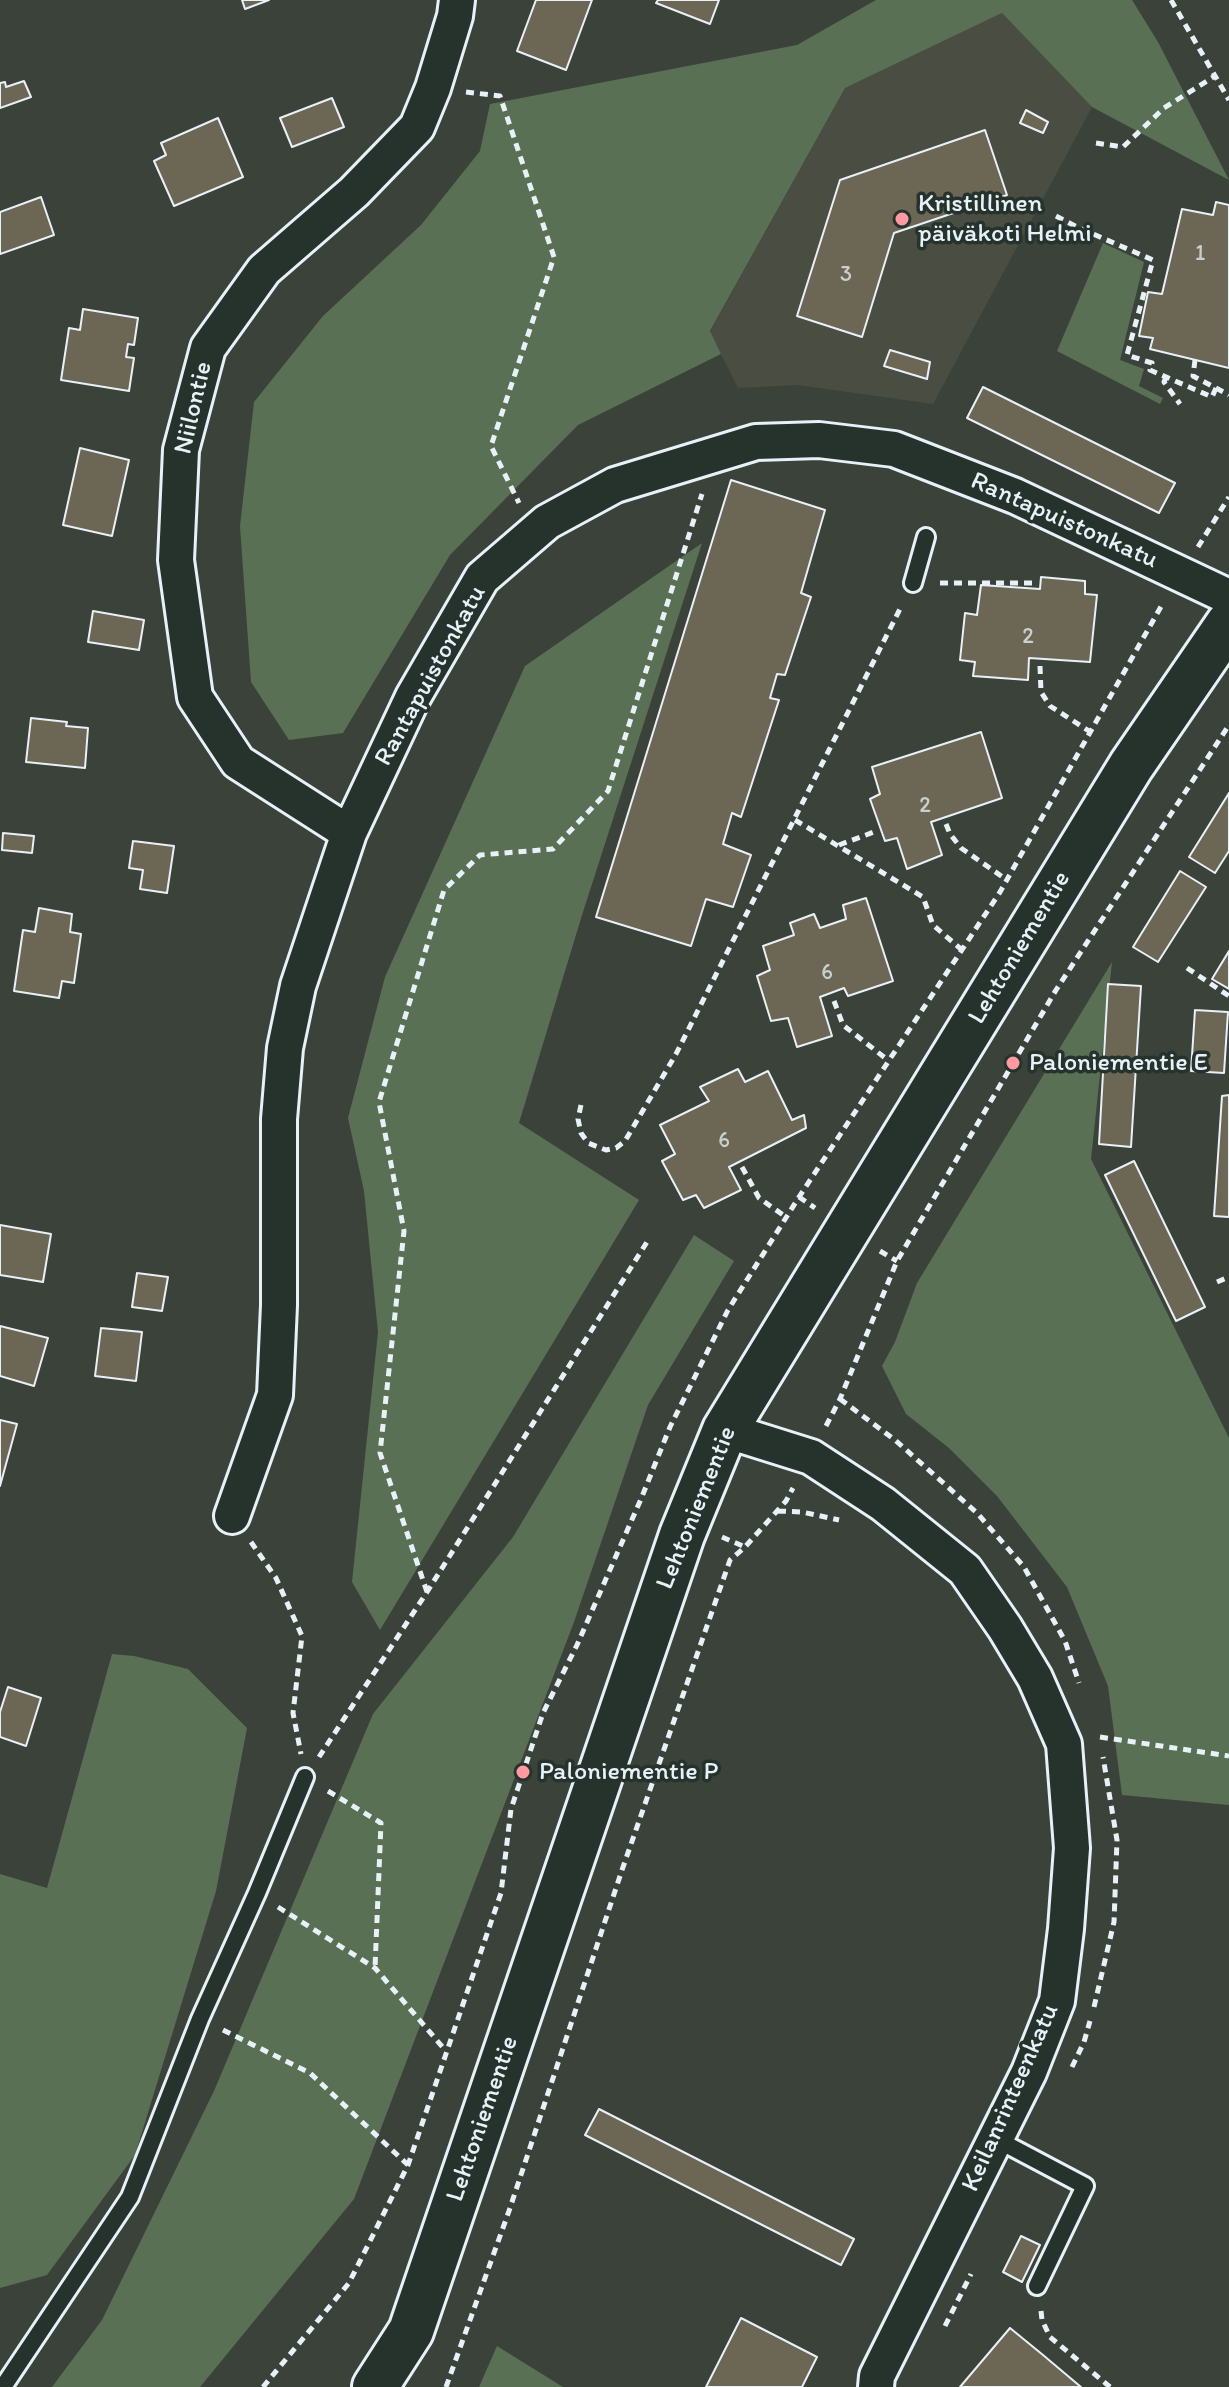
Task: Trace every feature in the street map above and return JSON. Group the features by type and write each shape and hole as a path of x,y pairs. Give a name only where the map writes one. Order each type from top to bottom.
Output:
{"main road":[{"name":"Lehtoniementie","path":"375,2387 411,2331 682,1535 725,1430 1131,766 1229,623"}],"street":[{"name":"Niilontie","path":"349,833 238,762 195,697 176,560 181,450 208,348 264,270 354,192 417,127 433,88 457,0"},
{"name":"Rantapuistonkatu","path":"232,1516 275,1395 279,1305 279,1119 285,1048 298,986 349,833 413,697 482,578 547,522 615,485 756,442 819,440 894,449 1015,496 1229,597"},
{"name":"Keilanrinteenkatu","path":"725,1430 811,1457 883,1504 965,1570 1035,1678 1064,1744 1072,1848 1057,2001 1029,2072 877,2376 876,2387"}],"lane":[{"path":"913,583 926,537"},
{"path":"3,2387 130,2197 200,2019 305,1777"},
{"path":"996,2139 1085,2186 1037,2286"}],"path":[{"path":"1171,0 1229,100"},
{"path":"1096,143 1123,147 1164,108 1215,76"},
{"path":"433,88 500,96 554,257 491,446 521,507"},
{"path":"1056,216 1153,260 1127,355 1152,363 1150,370 1212,397 1216,388"},
{"path":"1195,360 1193,376 1229,395"},
{"path":"1166,377 1164,382 1180,404"},
{"path":"427,1592 380,1453 404,1231 379,1102 444,890 480,855 553,849 608,791 714,455"},
{"path":"1190,537 1205,535"},
{"path":"581,1105 578,1119 581,1133 588,1143 606,1150 616,1148 625,1141 676,1054 913,583 1032,583"},
{"path":"1040,666 1041,692 1050,706 1089,731"},
{"path":"446,2387 509,2211 622,1870 730,1560 786,1501 840,1399 897,1261 1056,990 1229,725"},
{"path":"795,820 923,897 933,925 962,950"},
{"path":"946,824 961,848 1007,880"},
{"path":"838,845 874,832"},
{"path":"1187,968 1229,996"},
{"path":"834,1001 843,1025 889,1061"},
{"path":"742,1167 759,1198 786,1217"},
{"path":"305,1777 427,1592 647,1242"},
{"path":"1217,1282 1229,1277"},
{"path":"777,1511 829,1517 850,1523"},
{"path":"232,1516 276,1578 302,1636 293,1713 305,1777 381,1823 375,1968"},
{"path":"1100,1737 1229,1756"},
{"path":"257,1893 375,1968 446,2051"},
{"path":"200,2019 310,2073 408,2165"},
{"path":"1037,2286 1042,2320 1050,2337 1110,2387"}],"shaded area":[{"name":"Kristillinen päiväkoti Helmi","path":"1002,13 1092,107 933,404 798,385 738,388 710,332 845,88"}],"green space":[{"path":"876,0 1132,0 1158,42 1229,180 1092,107 1002,13 845,88 710,331 721,354 578,425 450,555 343,733 289,740 251,682 240,526 254,402 323,316 421,225 480,151 490,104 797,45"},
{"path":"1103,243 1144,262 1120,360 1144,369 1139,386 1163,398 1160,404 1057,351"},
{"path":"702,543 582,915 519,1123 639,1200 380,1630 352,1582 378,1332 364,1191 348,1118 385,977 525,666"},
{"path":"1112,962 1091,1159 1229,1438 1229,1805 1122,1795 1108,1686 1067,1587 997,1496 949,1448 906,1414 882,1366 895,1342 917,1283"},
{"path":"694,1235 734,1261 648,1405 574,1622 354,2199 200,2387 52,2387 102,2320 214,2091 373,1714 513,1537"},
{"path":"112,1654 188,1669 247,1728 216,1891 135,2155 47,2275 0,2288 0,1874 47,1888"},
{"path":"497,2346 563,2387 479,2387"}],"building":[{"path":"242,0 269,0 245,9"},
{"path":"536,0 592,0 566,70 517,51"},
{"path":"658,0 719,0 710,24 656,3"},
{"path":"24,81 31,97 0,108 0,83 5,82 6,87"},
{"path":"332,98 344,127 292,147 280,118"},
{"path":"1026,110 1048,122 1043,133 1020,123"},
{"path":"218,118 243,177 174,206 154,161 166,155 161,143"},
{"path":"985,130 1007,195 894,233 862,337 797,316 840,180"},
{"path":"41,197 54,235 0,254 0,212"},
{"path":"1216,202 1229,205 1229,368 1150,349 1153,338 1139,336 1148,292 1162,294 1182,209 1213,215"},
{"path":"83,309 138,318 134,345 128,344 126,357 134,358 129,391 61,380 69,328 80,330"},
{"path":"890,350 930,362 927,379 884,366"},
{"path":"983,387 1175,483 1159,513 967,418"},
{"path":"80,448 129,460 112,536 63,525"},
{"path":"731,480 825,510 801,593 811,597 785,675 777,674 770,698 779,700 741,817 732,813 723,844 751,855 733,907 706,899 691,946 596,917"},
{"path":"1041,577 1085,581 1085,594 1097,595 1090,662 1029,658 1028,680 973,676 975,662 960,660 965,613 977,615 981,585 1040,589"},
{"path":"93,611 144,620 139,650 88,642"},
{"path":"31,718 88,728 85,768 26,762"},
{"path":"981,732 1002,798 931,822 942,855 907,869 897,838 885,841 870,799 880,794 872,767"},
{"path":"1229,793 1229,851 1215,873 1189,857"},
{"path":"3,833 34,836 32,853 2,850"},
{"path":"133,841 174,846 167,893 140,889 143,870 129,868"},
{"path":"1180,871 1206,887 1158,962 1133,947"},
{"path":"866,898 893,981 848,996 844,988 820,997 832,1036 797,1047 788,1018 771,1021 757,976 770,970 763,946 794,935 790,923 814,914 820,928 846,919 843,905"},
{"path":"39,908 72,914 70,932 81,934 74,983 62,981 59,998 14,991 23,930 35,932"},
{"path":"1229,951 1229,989 1212,979"},
{"path":"1108,984 1141,986 1131,1147 1099,1144"},
{"path":"1195,1010 1228,1012 1224,1073 1191,1071"},
{"path":"738,1069 745,1082 768,1071 792,1120 804,1115 806,1128 729,1167 741,1190 704,1208 696,1195 683,1200 662,1161 675,1154 660,1125 709,1101 700,1087"},
{"path":"1229,1095 1229,1217 1214,1216 1222,1096"},
{"path":"1134,1161 1205,1307 1176,1321 1105,1175"},
{"path":"0,1225 51,1234 43,1282 0,1275"},
{"path":"137,1273 168,1277 162,1311 132,1307"},
{"path":"0,1326 48,1338 34,1386 0,1376"},
{"path":"101,1328 142,1332 136,1381 95,1376"},
{"path":"0,1420 17,1424 0,1486"},
{"path":"8,1687 41,1698 26,1746 0,1737 0,1712"},
{"path":"599,2109 854,2239 841,2265 585,2135"},
{"path":"1021,2236 1040,2245 1022,2282 1003,2272"},
{"path":"741,2318 817,2357 802,2387 706,2387"},
{"path":"1010,2328 1043,2355 1081,2387 960,2387"}],"place":[{"name":"Kristillinen päiväkoti Helmi","path":"902,219"},
{"name":"Paloniementie E","path":"1013,1063"},
{"name":"Paloniementie P","path":"523,1772"}]}
